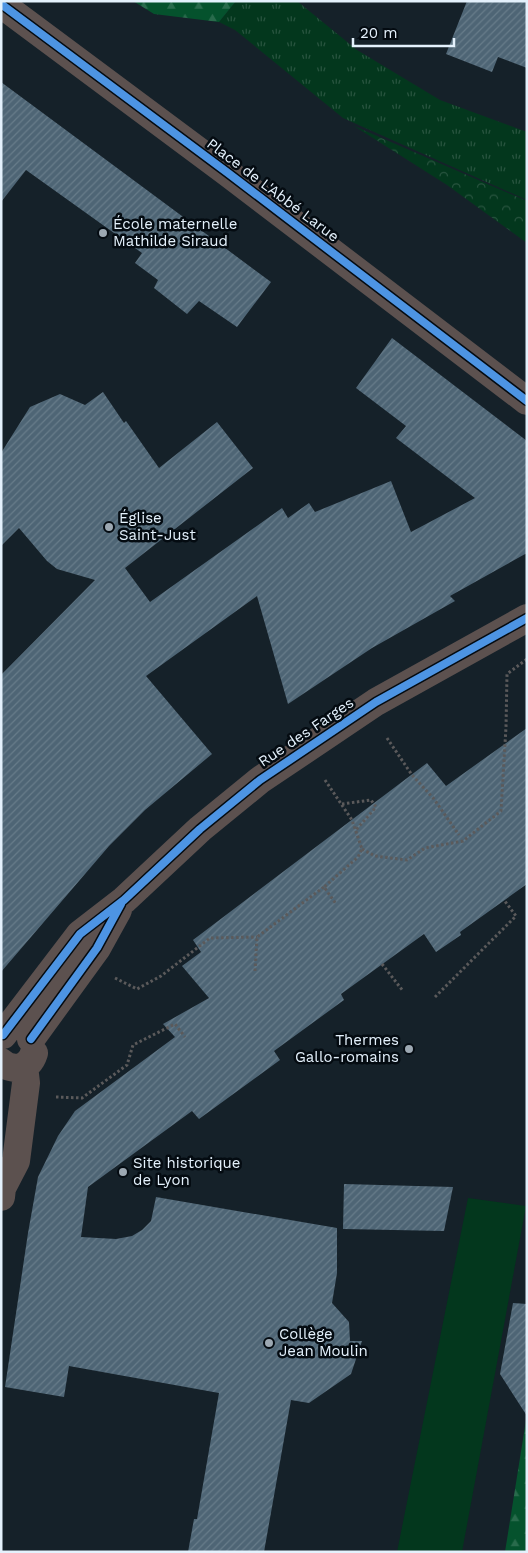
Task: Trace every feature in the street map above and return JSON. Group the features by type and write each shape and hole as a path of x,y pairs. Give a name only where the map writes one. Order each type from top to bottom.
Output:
{"street":[{"name":"Place de L'Abbé Larue","path":"1,4 220,167 527,401"},
{"name":"Rue des Farges","path":"6,1058 80,934 124,900 206,824 260,780 376,702 527,618"},
{"name":"Rue des Farges","path":"6,1058 9,1032 21,1032 31,1039 97,948 124,900"},
{"path":"2,1189 16,1161 26,1083 6,1058"}],"path":[{"path":"362,849 376,856 407,860 425,848 463,841 501,810 507,674 527,659"},
{"path":"387,738 412,775 434,799 459,835"},
{"path":"114,978 137,989 161,976 210,938 257,937 324,887 358,857 362,849 352,820 325,780"},
{"path":"342,804 371,800 376,807 356,830"},
{"path":"324,887 336,904"},
{"path":"435,997 516,916 504,900"},
{"path":"255,971 257,937"},
{"path":"382,964 403,991"},
{"path":"52,1097 82,1098 127,1065 133,1045 166,1028 175,1024 185,1037"}],"green space":[{"path":"133,1 236,1 219,22 154,14"},
{"path":"236,1 297,1 357,50 440,100 527,132 527,200 343,118 235,30 219,22"},
{"path":"354,126 527,201 527,243 447,185"},
{"path":"468,1198 526,1206 462,1552 397,1552"},
{"path":"527,1414 527,1552 505,1552"}],"building":[{"path":"467,1 527,1 527,68 498,57 492,72 446,54"},
{"path":"1,82 271,282 237,327 199,301 187,314 154,288 158,280 135,263 142,253 26,170 1,202"},
{"path":"392,338 527,441 527,553 450,596 455,601 372,648 288,704 257,596 146,676 212,754 145,810 109,846 1,972 1,675 95,580 57,569 47,561 19,528 1,546 1,453 30,407 60,394 85,405 103,392 159,468 217,422 253,468 125,568 150,602 282,508 288,518 309,503 315,512 391,481 411,532 475,498 396,438 406,426 356,388"},
{"path":"527,728 527,884 460,932 461,935 436,952 424,934 341,994 344,1000 274,1051 280,1060 199,1119 192,1111 88,1187 81,1237 116,1239 132,1236 151,1221 156,1197 337,1228 337,1273 332,1303 349,1322 350,1341 362,1341 351,1374 309,1403 291,1400 264,1552 188,1552 194,1519 197,1519 219,1393 69,1366 64,1397 5,1387 38,1177 58,1136 75,1111 175,1037 163,1024 209,998 182,966 201,952 193,940 427,763 446,786"},
{"path":"344,1184 453,1187 444,1231 343,1229"},
{"path":"513,1303 527,1304 527,1416 500,1374"}],"cycle path":[{"path":"1,4 228,173 527,401"},
{"path":"3,1035 80,934 124,900 200,829 260,780 376,702 527,618"},
{"path":"31,1039 97,948 121,904"}],"place":[{"name":"École maternelle Mathilde Siraud","path":"103,233"},
{"name":"Église Saint-Just","path":"109,527"},
{"name":"Thermes Gallo-romains","path":"409,1049"},
{"name":"Site historique de Lyon","path":"123,1172"},
{"name":"Collège Jean Moulin","path":"269,1343"}]}
